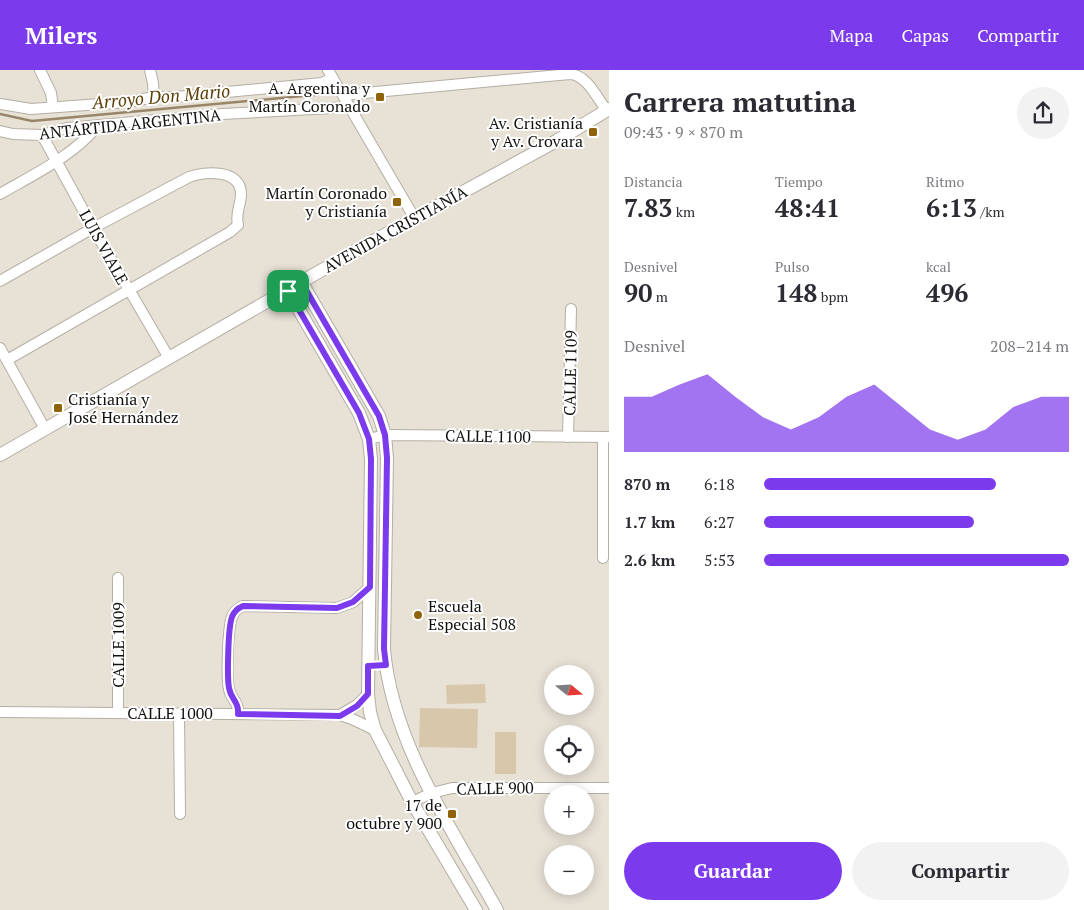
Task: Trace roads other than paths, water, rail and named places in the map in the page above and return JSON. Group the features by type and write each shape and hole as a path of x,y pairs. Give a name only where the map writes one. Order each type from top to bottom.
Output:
{"main road":[{"name":"AVENIDA CRISTIANÍA","path":"0,455 415,218 608,112"},
{"path":"302,283 374,405 385,435 387,458 384,649 386,665 402,728 417,766 497,910"},
{"path":"288,291 359,413 369,439 371,459 368,694 375,730 412,802 476,910"}],"street":[{"path":"40,70 51,93 53,107"},
{"path":"150,70 154,97"},
{"path":"343,95 507,74 577,72 608,112"},
{"path":"330,74 415,218"},
{"name":"ANTÁRTIDA ARGENTINA","path":"0,104 30,109 128,102 154,97 322,83 330,74"},
{"name":"ANTÁRTIDA ARGENTINA","path":"0,131 13,134 42,135 67,128 223,114 350,107"},
{"path":"0,194 57,161 97,126"},
{"name":"LUIS VIALE","path":"42,135 168,358"},
{"path":"0,281 189,176 210,172 227,175 240,187 241,194 237,212 238,225 225,235 6,360"},
{"name":"CALLE 1109","path":"568,437 571,309"},
{"path":"0,348 45,429"},
{"name":"CALLE 1100","path":"369,439 385,435 606,437"},
{"path":"603,558 606,437"},
{"name":"CALLE 1009","path":"118,578 118,713"},
{"path":"238,714 238,706 230,692 228,683 230,629 235,611 243,606 337,608 353,602 370,587"},
{"path":"368,666 386,665"},
{"path":"340,716 357,706 368,694"},
{"name":"CALLE 1000","path":"0,712 340,716 352,719 375,730"},
{"path":"179,714 180,814"},
{"name":"CALLE 900","path":"412,802 432,793 452,788 609,788"}],"waterway":[{"name":"Arroyo Don Mario","path":"0,114 32,121 325,94"}],"place":[{"name":"A. Argentina y Martín Coronado","path":"380,97"},
{"name":"Av. Cristianía y Av. Crovara","path":"593,132"},
{"name":"Martín Coronado y Cristianía","path":"397,202"},
{"name":"Cristianía y José Hernández","path":"58,408"},
{"name":"Escuela Especial 508","path":"418,615"},
{"name":"17 de octubre y 900","path":"452,814"}]}
